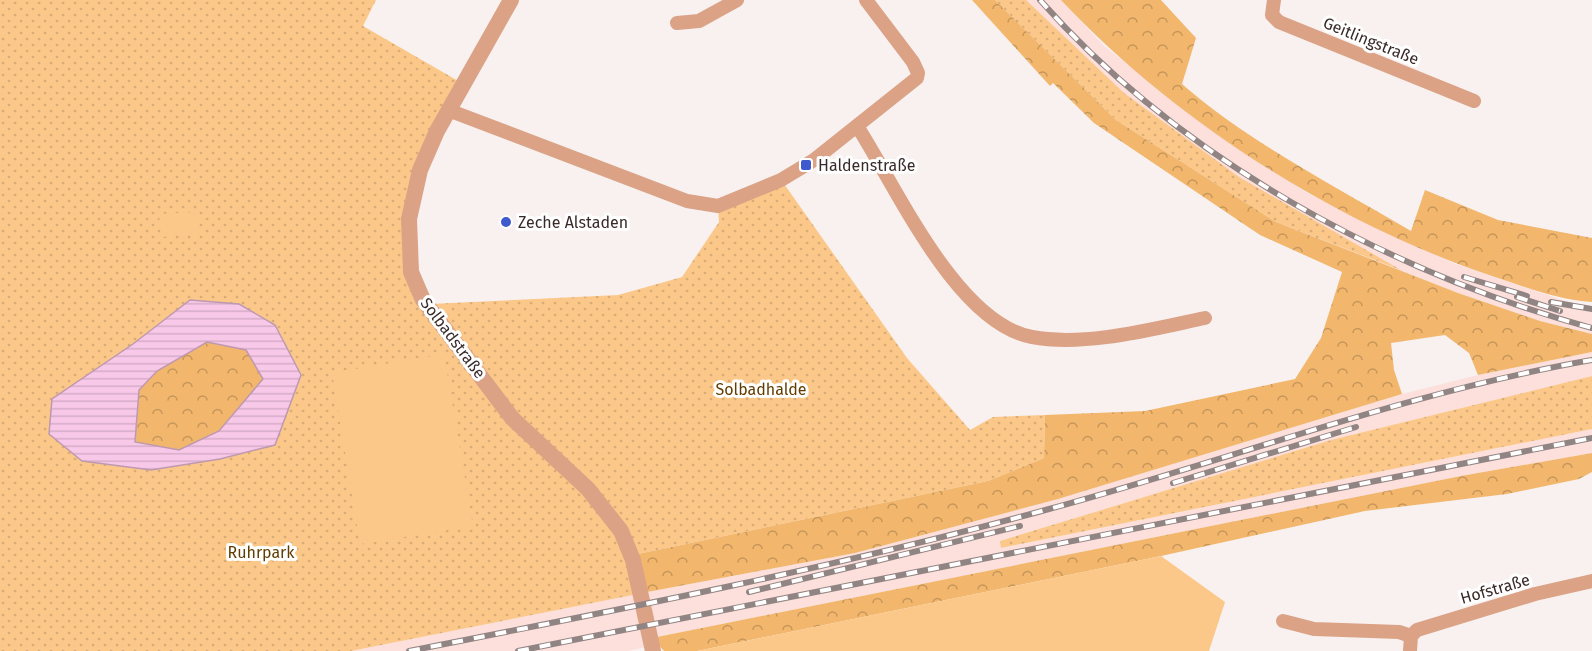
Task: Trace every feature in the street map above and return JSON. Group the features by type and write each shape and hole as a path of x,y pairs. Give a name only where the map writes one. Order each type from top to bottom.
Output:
{"street":[{"name":"Solbadstraße","path":"511,0 448,110 423,161 412,197 408,246 411,272 417,290 512,418 597,498 624,538 637,575 653,651"},
{"path":"677,23 699,21 737,0"},
{"path":"448,110 681,199 709,206 726,204 781,180 806,165 911,85 918,76 913,62 866,0"},
{"name":"Geitlingstraße","path":"1274,0 1272,15 1279,22 1474,101"},
{"path":"857,126 936,257 982,309 1006,327 1036,338 1079,338 1125,334 1205,318"},
{"name":"Hofstraße","path":"1411,636 1417,630 1535,594 1592,581"},
{"path":"1283,621 1314,629 1399,632 1411,636 1410,651"}],"shaded area":[{"path":"995,0 1061,0 1103,45 1202,123 1307,193 1453,263 1592,310 1592,334 1540,321 1458,293 1276,222"},
{"path":"190,300 239,304 275,325 301,375 275,445 220,459 151,470 82,461 49,434 52,399 133,344","holes":["207,342 246,350 263,379 219,431 179,450 135,442 139,390 157,371"]},
{"path":"1592,352 1592,376 1331,440 1000,541 1002,548 1592,429 1592,453 1461,476 652,638 642,593 855,553 1058,499 1402,394 1478,375"},
{"path":"638,594 650,646 628,651 351,651"}],"green space":[{"name":"Ruhrpark","path":"0,0 376,0 363,26 460,82 412,182 421,302 611,521 638,594 351,651 0,651","holes":["190,300 49,434 133,344"]},
{"path":"972,0 995,0 1116,120 1276,222 1458,293 1540,321 1592,334 1592,352 1478,375 1469,353 1445,335 1391,343 1394,370 1402,394 1058,499 855,553 642,593 633,555 988,481 1044,458 1045,415 1145,411 1295,379 1321,338 1342,272 1260,235 1094,123 1053,83 1050,86"},
{"path":"995,0 1026,0 1124,93 1239,177 1401,270 1276,222 1116,120"},
{"path":"1061,0 1161,0 1196,38 1182,84 1264,144 1411,231 1425,190 1498,220 1592,238 1592,302 1543,293 1436,255 1377,229 1318,198 1261,164 1154,87 1106,45"},
{"name":"Solbadhalde","path":"782,181 907,358 970,430 993,417 1045,415 1044,458 988,481 633,555 628,542 515,417 430,304 618,295 682,277 719,222 718,206"},
{"path":"197,212 198,234 161,237 159,214"},
{"path":"207,342 246,350 263,379 220,431 179,450 135,442 139,390 157,371"},
{"path":"444,354 473,526 360,544 332,373"},
{"path":"1592,376 1592,429 1001,548 1000,541 1331,440"},
{"path":"1592,453 1592,472 1579,479 1507,494 1365,511 1161,556 697,651 664,651 652,638 1461,476"},
{"path":"1161,556 1225,602 1209,651 697,651"}],"railway":[{"path":"1040,0 1096,57 1157,111 1223,159 1293,203 1365,242 1440,276 1516,305 1592,328"},
{"path":"1464,277 1527,296"},
{"path":"1517,297 1560,311"},
{"path":"1551,302 1592,309"},
{"path":"409,651 650,603 890,550 1117,490 1387,408 1523,374 1592,360"},
{"path":"1173,483 1356,427"},
{"path":"518,651 1592,438"},
{"path":"749,592 1020,526"}],"place":[{"name":"Haldenstraße","path":"806,165"},
{"name":"Zeche Alstaden","path":"506,222"}]}
